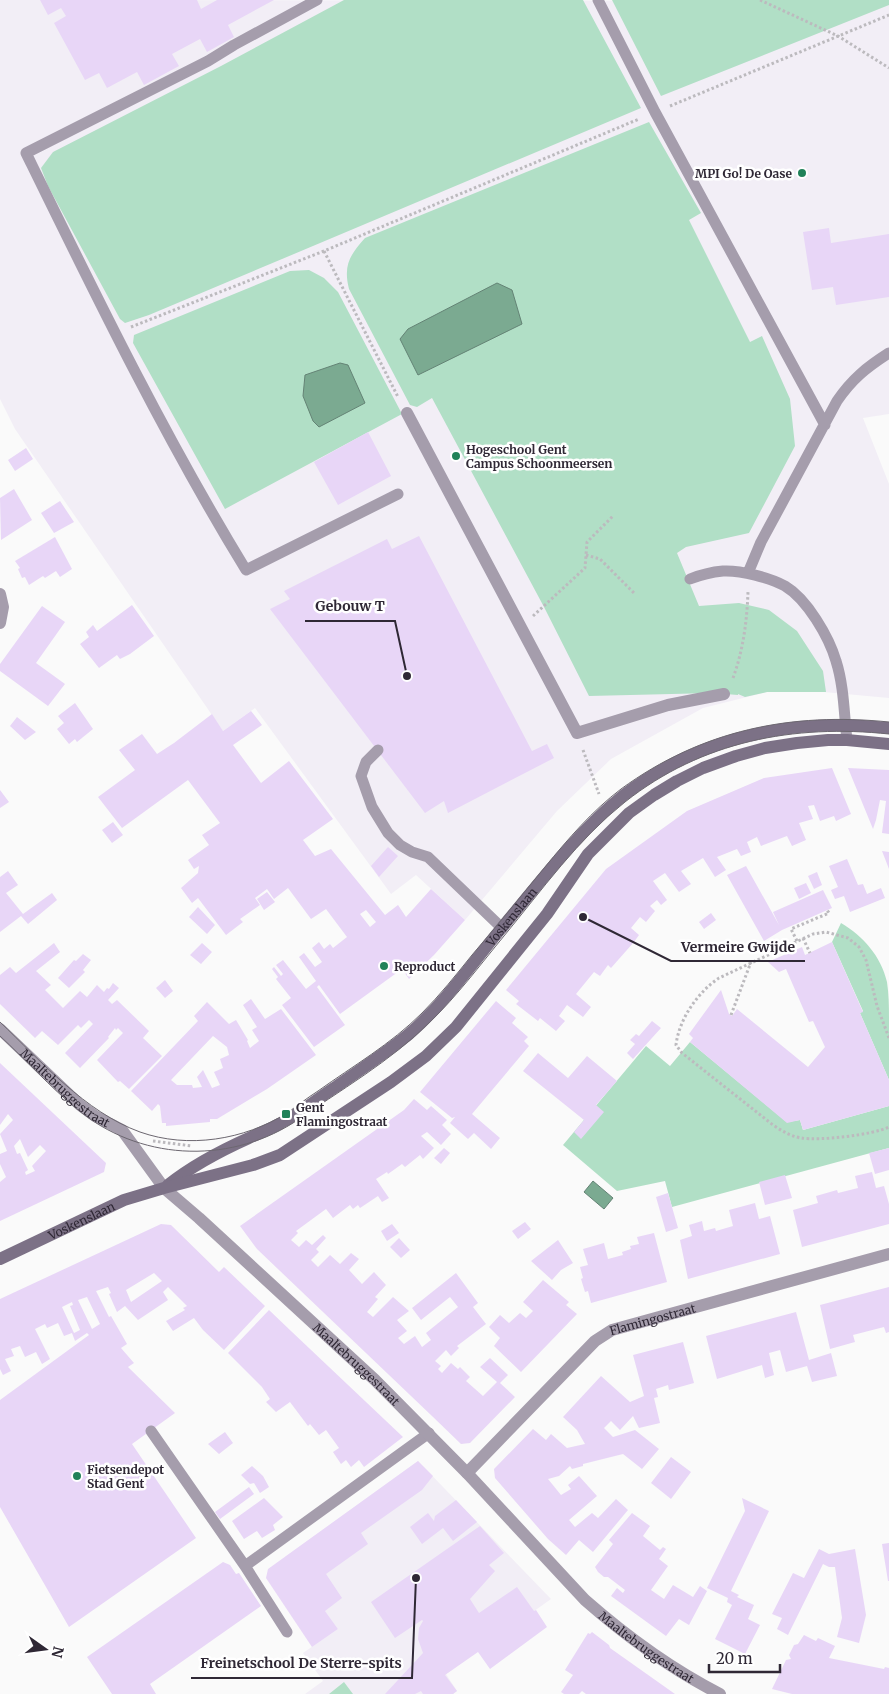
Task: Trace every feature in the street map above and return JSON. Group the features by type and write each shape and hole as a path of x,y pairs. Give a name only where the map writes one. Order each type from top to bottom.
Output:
{"street":[{"path":"407,413 576,733 668,705 724,694"},
{"path":"0,594 3,607 0,623"},
{"name":"Voskenslaan","path":"164,1188 184,1172 216,1153 290,1118 410,1033 434,1010 565,852 623,796 654,775 676,762 711,747 744,736 787,728 845,724 889,728"},
{"name":"Voskenslaan","path":"0,1259 124,1200 253,1165 280,1155 324,1127 426,1056 456,1026 547,914 588,854 629,813 677,781 703,768 765,748 797,743 847,740 889,744"},
{"name":"Maaltebruggestraat","path":"0,1029 80,1105 95,1116 122,1130 164,1188 367,1373 429,1433 584,1600 604,1617 688,1678 720,1694"},
{"name":"Flamingostraat","path":"468,1473 595,1341 612,1330 889,1254"}],"lane":[{"path":"317,0 208,61 26,154 115,334 216,520 246,570 398,494"},
{"path":"598,0 655,112 825,425"},
{"path":"748,573 762,542 848,385 867,367 889,353"},
{"path":"867,367 889,362"},
{"path":"690,579 724,571 748,573 786,586 796,595 812,614 836,660 842,688 847,740"},
{"path":"378,750 366,762 362,776 372,807 388,833 406,849 428,857 502,928"},
{"path":"150,1430 245,1566 287,1632"},
{"path":"245,1566 429,1433"}],"path":[{"path":"760,0 838,36 889,68"},
{"path":"115,334 324,250 889,15"},
{"path":"324,250 407,413"},
{"path":"544,607 585,568 587,542 614,515"},
{"path":"586,555 600,558 635,594"},
{"path":"724,694 738,663 747,609 748,573"},
{"path":"576,733 606,811"},
{"path":"797,941 791,929 829,913 828,910"},
{"path":"889,1038 877,1006 866,960 859,947 848,938 826,932 803,938 751,962 710,984 685,1016 678,1033 676,1045 682,1053 786,1134 800,1138 816,1139 869,1132 889,1127"},
{"path":"803,938 810,953"},
{"path":"730,1014 751,962"},
{"path":"122,1130 155,1142 196,1146"}],"shaded area":[{"name":"Hogeschool Gent Campus Schoonmeersen","path":"0,0 889,1 889,414 863,418 889,484 889,698 813,691 767,692 703,708 611,759 557,811 465,920 416,875 391,894 255,708 223,731 15,429 0,399"},
{"path":"344,0 583,0 641,108 149,315 125,323 120,319 48,186 41,168 53,152 221,66"},
{"path":"612,0 889,0 889,5 661,96"},
{"path":"649,122 701,213 689,220 750,342 762,336 790,399 795,446 749,533 686,547 677,553 699,606 739,603 769,610 797,631 823,671 826,692 767,692 745,697 738,694 713,693 589,696 544,607 432,398 417,407 410,405 349,289 347,267 355,250 365,238"},
{"path":"309,270 324,278 338,292 402,414 225,509 133,343 134,335 290,271"},
{"path":"497,283 512,290 522,324 418,375 400,339 408,329"},
{"path":"340,363 348,365 365,403 319,427 313,421 303,396 305,375"},
{"path":"841,923 857,934 876,955 887,982 889,1001 889,1080 860,1013 863,1011 832,942"},
{"path":"690,1042 787,1122 800,1120 803,1130 889,1106 889,1148 672,1207 665,1181 617,1191 563,1145 646,1046 670,1066"},
{"path":"593,1181 613,1198 604,1209 584,1192"},
{"path":"418,1461 551,1599 446,1674 457,1691 453,1694 305,1694 323,1681 303,1653 338,1629 285,1557"},
{"path":"344,1682 353,1694 329,1694"}],"building":[{"path":"40,0 197,0 201,9 217,0 274,0 228,25 234,37 207,52 200,39 172,54 179,66 144,85 137,72 107,88 99,73 85,80 54,23 66,16 61,8 48,15"},
{"path":"829,228 831,243 889,234 889,297 836,305 833,287 812,290 803,232"},
{"path":"368,432 391,476 338,505 314,462"},
{"path":"26,448 33,459 15,471 8,460"},
{"path":"14,489 32,520 1,540 0,498"},
{"path":"60,501 74,522 54,533 41,513"},
{"path":"419,536 532,751 547,744 554,758 448,813 444,801 425,813 270,609 290,599 284,591 387,539 392,549"},
{"path":"55,537 72,569 60,577 56,571 45,578 43,576 29,585 25,577 22,578 18,569 20,568 15,561"},
{"path":"132,605 154,636 130,654 120,659 117,655 99,668 80,644 89,637 86,632 93,625 97,631"},
{"path":"42,606 65,622 36,663 65,684 48,706 0,671 0,664"},
{"path":"75,703 93,729 77,742 75,739 69,744 57,729 64,723 58,716"},
{"path":"251,711 262,725 233,745 261,783 289,761 333,819 303,840 315,856 331,849 385,915 398,905 406,917 431,889 465,920 434,955 409,979 402,969 340,1014 319,985 317,987 345,1025 314,1047 282,1005 291,998 276,979 278,977 272,969 274,967 281,976 283,974 276,965 283,960 306,989 316,981 299,957 304,953 315,967 322,962 312,948 319,942 324,949 330,944 333,948 347,937 326,909 311,919 288,888 274,899 267,889 255,898 260,905 240,919 243,922 226,935 198,898 192,903 181,888 198,873 199,866 194,869 188,860 209,845 202,835 220,823 188,780 122,828 98,797 135,770 119,750 142,734 157,754 212,714 223,731","holes":["366,910 376,922 370,927 360,914"]},
{"path":"17,717 36,732 25,740 10,726"},
{"path":"832,768 851,814 836,821 834,816 820,821 814,805 808,806 813,819 799,823 806,840 792,846 787,836 761,846 757,837 747,842 751,852 741,856 737,849 717,857 726,870 715,877 703,858 681,871 691,884 679,892 665,873 653,881 667,900 661,905 657,900 650,906 655,911 646,922 640,917 631,928 639,935 634,942 611,968 608,965 600,976 594,972 576,994 591,1007 583,1017 567,1005 559,1016 565,1021 556,1031 540,1018 538,1021 516,1004 519,1001 506,990 606,869 687,811 764,778"},
{"path":"848,768 889,770 889,834 882,833 886,801 880,800 873,829"},
{"path":"0,790 9,802 0,808"},
{"path":"113,822 123,835 112,843 102,830"},
{"path":"388,847 398,856 379,877 371,866"},
{"path":"882,851 889,852 889,869"},
{"path":"847,859 858,885 863,884 867,894 881,888 885,898 850,912 844,896 835,899 831,890 838,887 829,866"},
{"path":"746,866 779,925 773,912 823,890 832,908 782,930 764,941 727,875"},
{"path":"8,871 18,885 6,893 23,914 52,893 57,900 28,924 21,916 0,932 0,877"},
{"path":"817,872 822,885 814,889 808,876"},
{"path":"806,883 811,893 799,899 794,888"},
{"path":"267,892 275,902 264,910 257,899"},
{"path":"198,907 215,925 207,934 189,917"},
{"path":"711,913 716,920 704,929 699,922"},
{"path":"832,942 863,1012 860,1013 889,1080 889,1106 803,1130 800,1120 787,1123 690,1042 693,1038 689,1034 721,990 729,1014 732,1016 737,1009 808,1067 825,1047 813,1021 809,1022 786,969 779,972 768,962 802,947 805,955"},
{"path":"54,943 60,952 36,971 51,985 45,990 63,1008 80,991 87,997 97,985 104,992 113,983 119,988 108,1000 112,1004 117,1000 149,1031 143,1038 162,1056 129,1089 120,1081 118,1082 97,1060 123,1033 118,1028 116,1030 115,1028 109,1038 80,1068 65,1053 93,1024 89,1020 81,1028 78,1025 58,1045 42,1031 35,1038 0,1004 0,975 10,967 16,973"},
{"path":"202,943 212,952 201,964 190,955"},
{"path":"83,954 91,960 83,970 85,972 69,988 58,978 74,960 76,961"},
{"path":"165,980 173,991 165,998 156,988"},
{"path":"251,999 265,1019 281,1009 316,1055 267,1089 217,1119 210,1119 210,1122 166,1126 166,1123 162,1123 160,1106 158,1104 152,1111 131,1091 198,1021 194,1016 207,1002 229,1024 236,1020 248,1040 250,1048 259,1041 252,1030 257,1027 243,1005","holes":["213,1036 227,1047 229,1055 220,1059 223,1068 214,1072 220,1085 212,1088 203,1070 197,1077 202,1087 193,1088 192,1085 177,1085 171,1080"]},
{"path":"496,1001 516,1018 512,1023 528,1037 524,1041 529,1046 472,1114 500,1138 491,1149 474,1133 468,1139 450,1123 455,1117 452,1118 420,1092"},
{"path":"652,1021 661,1028 633,1059 627,1053 635,1044 630,1040 636,1034 639,1036"},
{"path":"538,1053 568,1078 587,1056 617,1081 596,1105 604,1112 581,1139 574,1132 584,1120 523,1071"},
{"path":"0,1063 106,1163 104,1172 0,1221 0,1182 6,1177 0,1164 0,1154 7,1151 0,1134 13,1120 8,1114 0,1125","holes":["20,1139 28,1157 40,1145 46,1151 32,1166 35,1171 26,1175 25,1172 28,1170 20,1153 17,1154 14,1146"]},
{"path":"414,1099 427,1110 431,1106 447,1120 442,1125 451,1134 441,1145 427,1132 421,1136 434,1148 423,1159 420,1155 405,1167 402,1164 388,1174 387,1172 376,1179 389,1198 382,1202 378,1196 360,1208 358,1205 353,1209 350,1205 333,1218 326,1209 296,1231 298,1233 291,1240 299,1247 306,1240 312,1245 323,1235 326,1238 316,1249 319,1252 311,1260 318,1267 330,1255 340,1264 351,1253 359,1259 349,1270 362,1284 374,1272 386,1285 375,1297 378,1299 367,1312 373,1317 393,1297 409,1311 397,1320 407,1331 398,1338 404,1344 415,1336 422,1347 431,1340 426,1333 458,1307 450,1297 421,1320 412,1308 456,1273 478,1303 473,1307 486,1324 457,1346 459,1348 451,1356 446,1350 435,1361 441,1366 438,1369 442,1373 451,1363 458,1369 460,1367 470,1377 466,1381 483,1396 497,1382 480,1367 490,1358 508,1375 500,1383 515,1397 470,1443 461,1444 257,1249 240,1226 404,1110"},
{"path":"444,1148 450,1153 441,1164 434,1158"},
{"path":"889,1148 889,1170 875,1174 869,1153"},
{"path":"872,1172 876,1188 884,1186 889,1204 889,1224 802,1247 793,1210 818,1203 816,1196 837,1190 838,1193 858,1188 855,1176"},
{"path":"785,1175 792,1198 765,1205 759,1182"},
{"path":"668,1193 678,1228 666,1232 656,1197"},
{"path":"755,1203 759,1219 770,1216 780,1254 688,1279 680,1240 692,1236 689,1225 702,1221 704,1231 715,1228 716,1231 733,1226 729,1210"},
{"path":"525,1222 531,1229 518,1239 512,1231"},
{"name":"Fietsendepot Stad Gent","path":"161,1224 171,1225 219,1272 224,1267 265,1306 224,1350 203,1330 194,1318 173,1331 166,1321 185,1310 183,1308 187,1306 168,1287 163,1292 168,1300 138,1320 125,1306 117,1312 108,1287 96,1291 109,1317 111,1316 127,1344 121,1348 134,1363 128,1367 175,1413 132,1444 196,1538 69,1627 0,1507 0,1400 89,1335 87,1333 75,1341 72,1333 64,1336 58,1323 47,1328 45,1324 35,1329 50,1359 42,1364 36,1352 25,1357 20,1346 11,1349 14,1356 5,1359 11,1371 3,1375 0,1369 0,1299","holes":["154,1273 162,1281 131,1302 126,1290","87,1297 100,1324 92,1329 78,1300","72,1302 73,1305 70,1306 80,1330 74,1333 62,1307"]},
{"path":"392,1224 399,1233 387,1241 381,1231"},
{"path":"654,1233 667,1282 591,1303 588,1291 585,1292 581,1279 583,1278 580,1267 588,1265 583,1249 604,1243 608,1259 623,1255 622,1252 631,1249 630,1246 639,1244 637,1237"},
{"path":"399,1238 410,1250 401,1258 390,1247"},
{"path":"558,1240 573,1263 561,1270 552,1280 531,1261"},
{"path":"543,1280 569,1302 566,1305 577,1314 521,1372 494,1346 500,1338 489,1327 500,1315 509,1323 520,1313 526,1318 533,1311 523,1302"},
{"path":"889,1287 889,1332 886,1333 884,1327 853,1335 855,1342 830,1349 820,1305"},
{"path":"269,1310 403,1437 364,1467 359,1460 351,1467 346,1460 341,1464 333,1452 339,1448 326,1430 319,1435 310,1424 308,1426 290,1402 276,1412 266,1402 270,1399 262,1387 228,1353"},
{"path":"796,1312 809,1360 831,1353 837,1376 812,1382 807,1366 786,1372 780,1350 769,1353 774,1375 765,1378 762,1365 717,1379 706,1336"},
{"path":"683,1342 694,1383 669,1390 668,1385 656,1389 658,1397 654,1398 660,1423 639,1428 633,1416 620,1430 611,1421 604,1428 613,1437 635,1430 659,1449 642,1469 623,1454 583,1464 583,1466 572,1469 570,1466 559,1476 548,1479 561,1495 571,1489 568,1485 579,1476 597,1496 569,1520 575,1527 592,1513 598,1518 616,1499 628,1510 593,1552 579,1540 566,1555 548,1539 495,1478 494,1469 533,1429 546,1440 551,1434 567,1448 585,1444 577,1430 563,1417 601,1376 630,1402 644,1396 633,1355"},
{"path":"225,1432 233,1443 219,1454 208,1444"},
{"path":"671,1457 691,1472 671,1499 651,1483"},
{"path":"418,1461 433,1476 422,1490 361,1533 368,1544 326,1574 342,1598 325,1611 338,1629 312,1647 266,1578 268,1569"},
{"path":"252,1466 263,1476 269,1487 260,1493 254,1483 250,1484 241,1475"},
{"path":"249,1487 254,1494 220,1519 215,1512"},
{"path":"264,1498 283,1517 273,1525 275,1530 262,1538 257,1531 244,1539 232,1521"},
{"path":"742,1498 769,1511 731,1591 739,1595 737,1597 754,1605 748,1619 760,1625 745,1654 715,1639 732,1605 727,1602 728,1598 707,1588 745,1511"},
{"path":"456,1500 477,1522 453,1541 443,1528 422,1544 410,1527 428,1513 434,1521 435,1516"},
{"path":"632,1513 650,1526 643,1536 660,1550 663,1547 666,1549 659,1559 668,1566 651,1590 664,1599 673,1585 693,1597 700,1586 707,1591 689,1625 679,1619 666,1636 611,1596 617,1588 623,1593 625,1590 608,1577 604,1577 595,1567 613,1544 609,1540"},
{"path":"480,1526 504,1553 489,1565 495,1571 470,1599 479,1613 517,1587 547,1627 490,1669 478,1652 445,1675 457,1691 453,1694 423,1694 421,1691 415,1694 385,1694 423,1653 418,1639 419,1628 423,1621 395,1638 371,1602"},
{"path":"889,1543 889,1581 888,1581 882,1544"},
{"path":"819,1549 829,1554 855,1549 866,1615 859,1643 837,1637 842,1618 835,1567 823,1564 788,1635 777,1629 782,1618 772,1614 793,1573 804,1578"},
{"path":"223,1562 230,1565 236,1574 239,1573 261,1606 150,1684 156,1694 112,1694 87,1657"},
{"path":"592,1632 609,1645 610,1648 675,1694 586,1694 582,1691 579,1694 564,1694 561,1692 573,1675 565,1670 588,1633"},
{"path":"804,1635 816,1641 818,1638 835,1646 829,1658 884,1669 885,1667 889,1668 889,1694 792,1694 772,1689 786,1660 791,1659 789,1655 794,1645 798,1644"}],"tram line":[{"path":"0,1022 65,1085 101,1112 140,1132 158,1137 196,1141 215,1139 253,1130 287,1113 398,1035 442,992 581,826 621,789 652,769 683,752 716,739 782,723 817,720 889,722"},
{"path":"0,1036 77,1109 101,1126 127,1139 154,1147 183,1151 240,1146 267,1137 293,1123 382,1063 415,1036 459,991 576,849 608,816 655,781 685,764 717,751 750,741 784,735 819,732 889,734"}],"place":[{"name":"MPI Go! De Oase","path":"802,173"},
{"name":"Hogeschool Gent Campus Schoonmeersen","path":"456,456"},
{"name":"Gebouw T","path":"407,676"},
{"name":"Vermeire Gwijde","path":"583,917"},
{"name":"Reproduct","path":"384,966"},
{"name":"Gent Flamingostraat","path":"286,1114"},
{"name":"Fietsendepot Stad Gent","path":"77,1476"},
{"name":"Freinetschool De Sterre-spits","path":"416,1578"}]}
